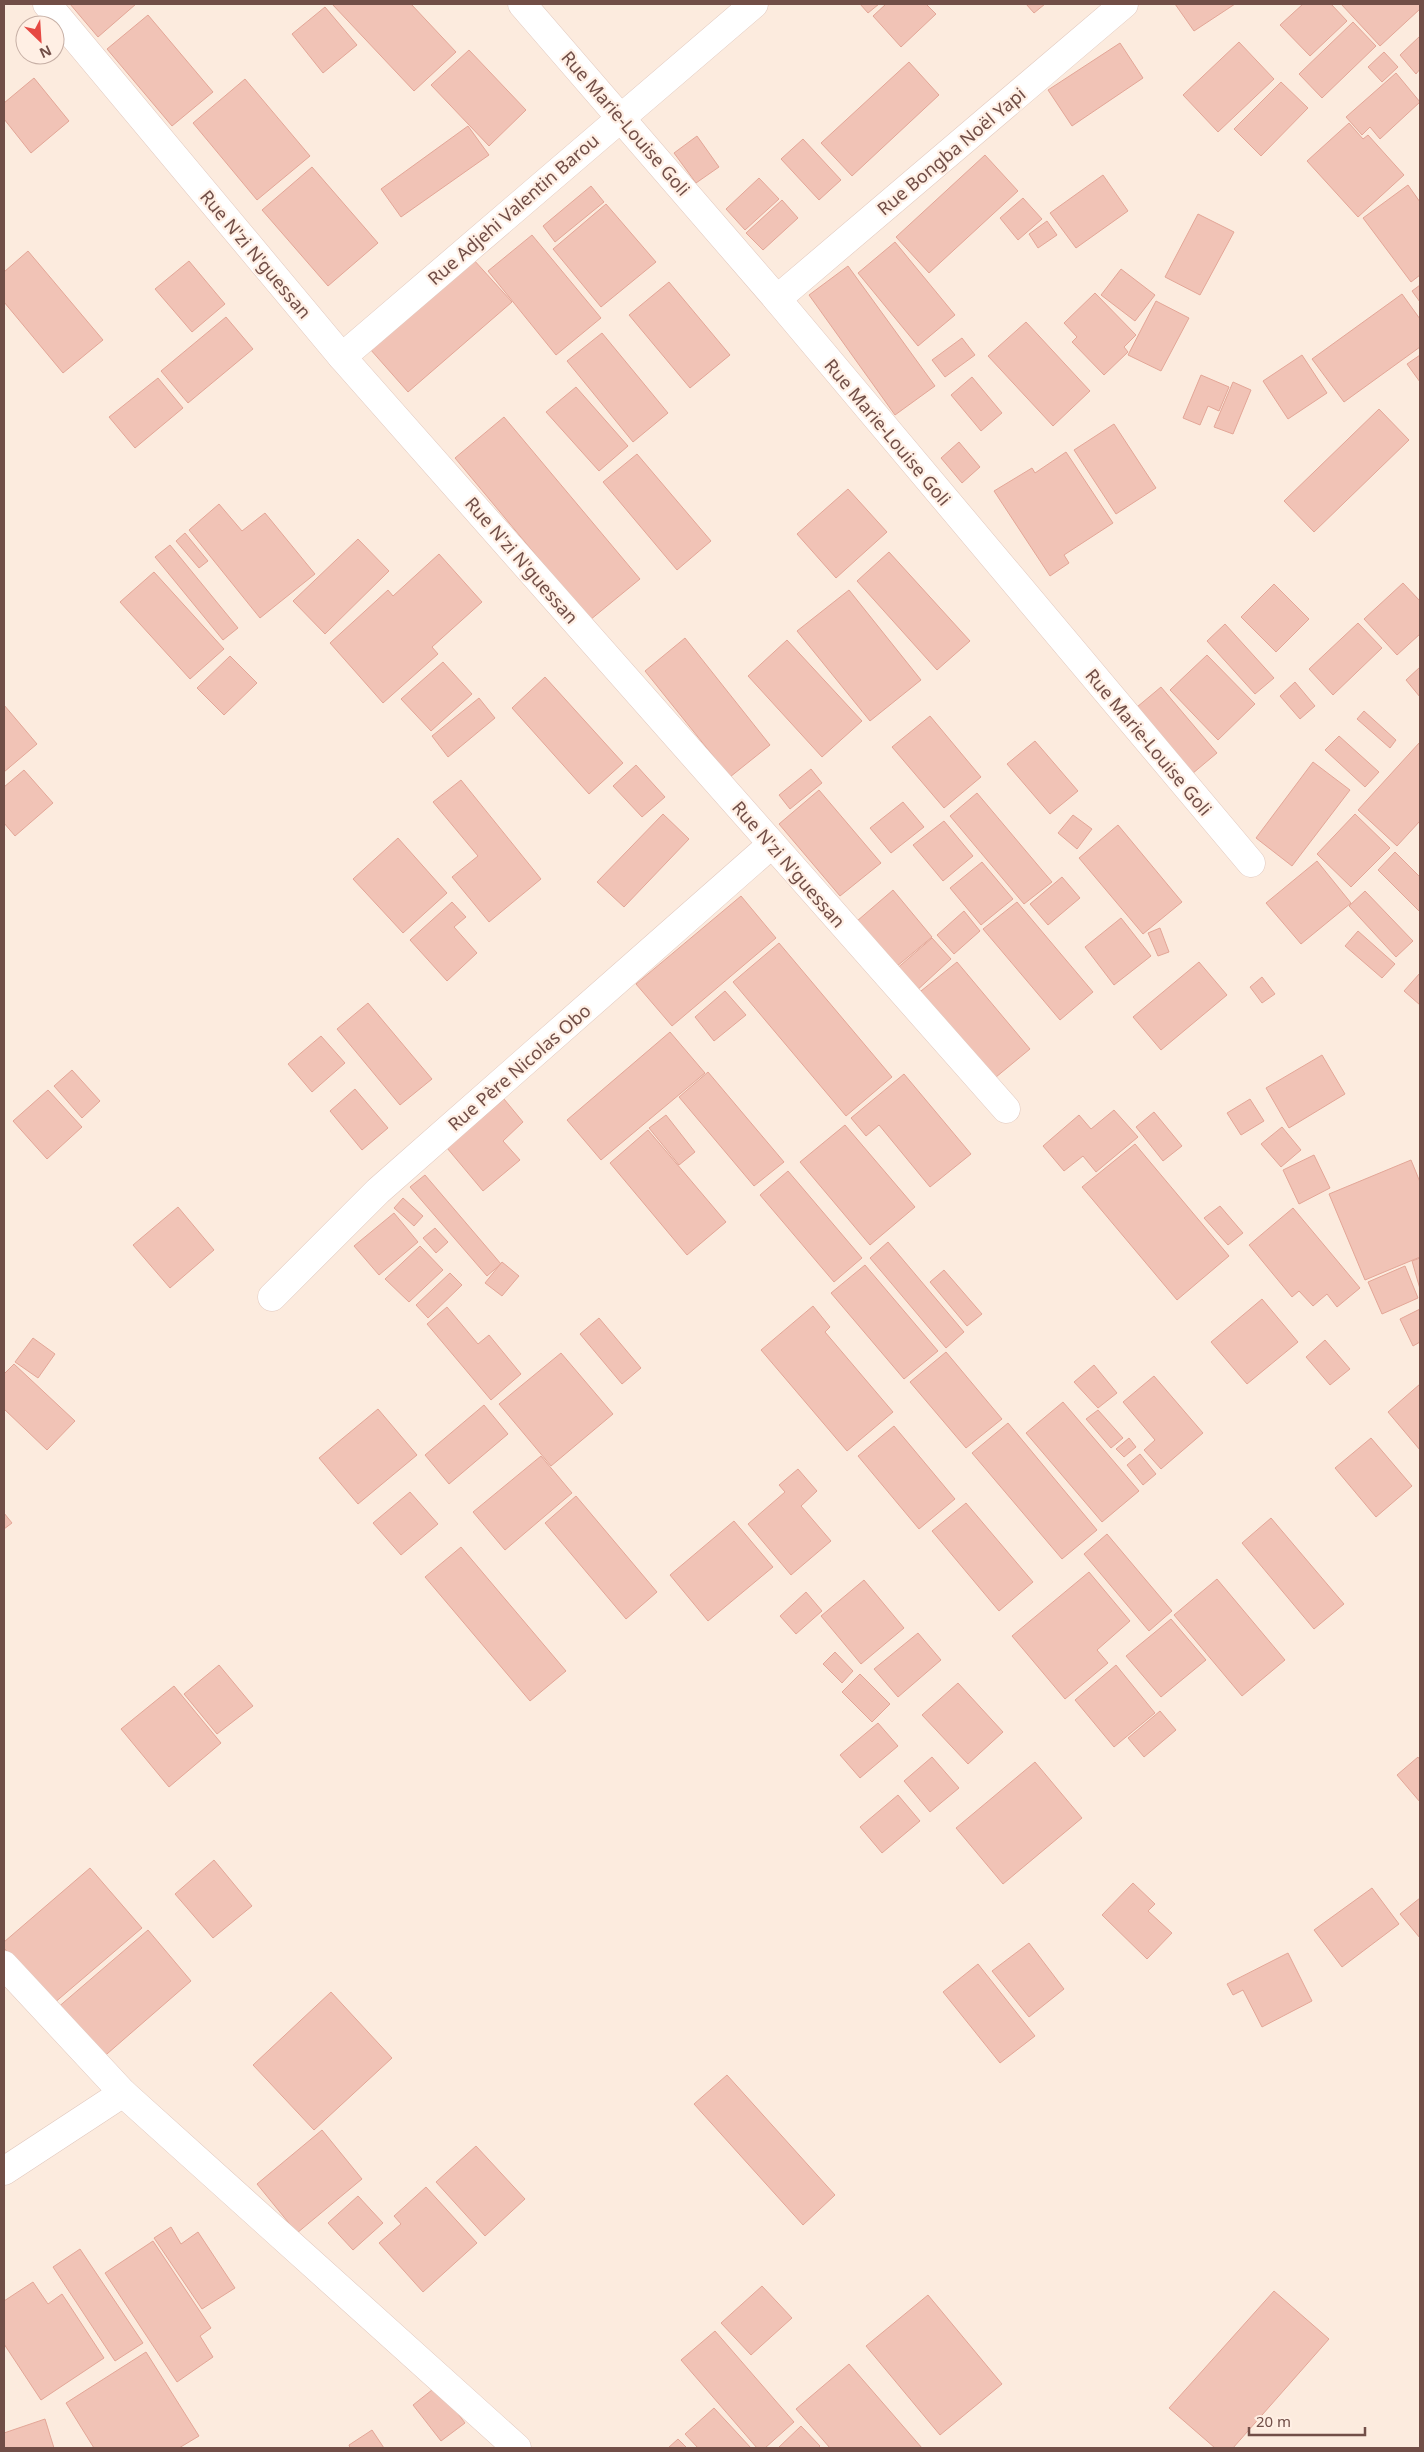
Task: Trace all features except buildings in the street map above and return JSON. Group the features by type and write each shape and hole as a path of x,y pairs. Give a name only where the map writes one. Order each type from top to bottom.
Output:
{"street":[{"name":"Rue N'zi N'guessan","path":"47,4 342,356 1006,1109"},
{"name":"Rue Marie-Louise Goli","path":"522,4 621,116 777,299 1250,863"},
{"name":"Rue Adjehi Valentin Barou","path":"342,356 754,4"},
{"name":"Rue Bongba Noël Yapi","path":"777,299 1124,4"},
{"name":"Rue Père Nicolas Obo","path":"272,1297 378,1191 772,844"},
{"path":"4,1965 123,2094 517,2448"},
{"path":"4,2171 123,2094"}]}
